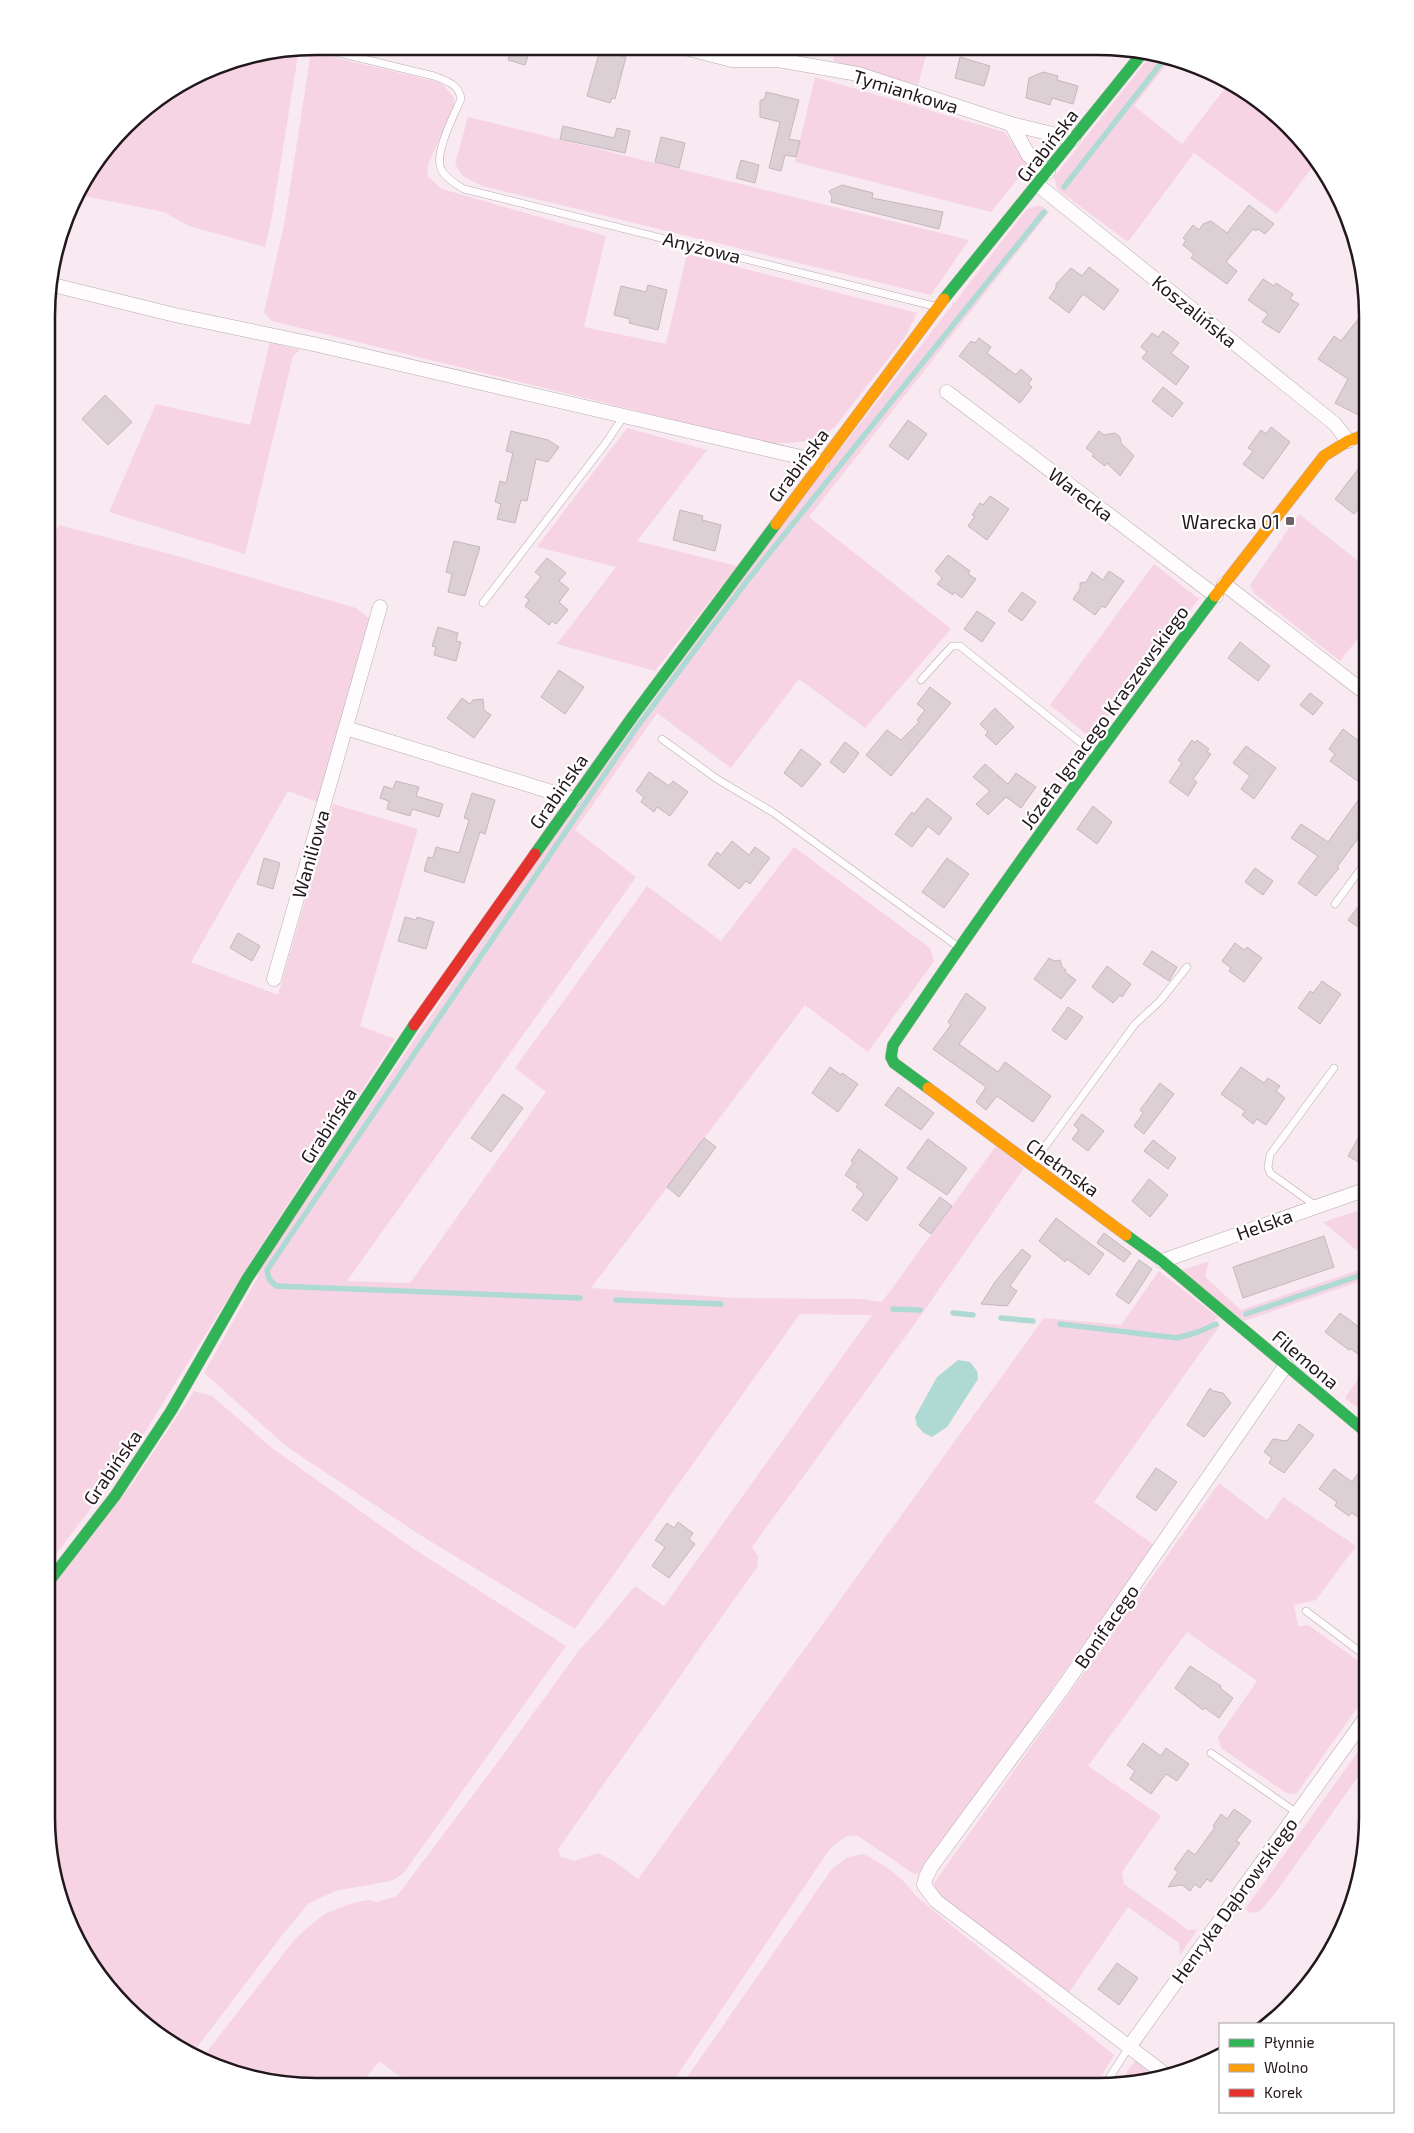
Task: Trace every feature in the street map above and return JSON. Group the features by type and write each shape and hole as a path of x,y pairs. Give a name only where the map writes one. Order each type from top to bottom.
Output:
{"street":[{"name":"Tymiankowa","path":"712,55 732,60 778,60 858,74 1011,124 1073,140"},
{"name":"Grabińska","path":"55,1574 115,1496 171,1411 252,1271 402,1044 633,716 938,306 1139,58"},
{"path":"1011,124 1029,156 1048,172"},
{"name":"Koszalińska","path":"1038,185 1335,424 1348,441"},
{"path":"57,286 175,315 328,347 822,462"},
{"name":"Warecka","path":"946,392 1216,596"},
{"name":"Józefa Ignacego Kraszewskiego","path":"893,1045 959,947 1096,754 1224,584 1324,456 1348,441 1359,437"},
{"path":"1224,584 1359,688"},
{"name":"Waniliowa","path":"274,979 380,607"},
{"path":"346,728 574,799"},
{"name":"Chełmska","path":"893,1045 891,1058 894,1063 1162,1261 1223,1313"},
{"name":"Helska","path":"1162,1261 1359,1191"},
{"name":"Filemona","path":"1223,1313 1359,1426"},
{"name":"Bonifacego","path":"1129,2047 936,1901 924,1886 926,1877 931,1867 1062,1689 1286,1366"},
{"name":"Henryka Dąbrowskiego","path":"1129,2047 1359,1727"},
{"path":"1129,2047 1160,2071"}],"lane":[{"name":"Anyżowa","path":"350,55 434,76 450,82 456,87 460,92 460,99 438,156 440,168 445,175 464,189 938,306"},
{"path":"483,604 624,416"},
{"path":"921,680 952,646 960,646 1096,754"},
{"path":"662,738 717,779 774,813 959,947"},
{"path":"1335,904 1359,871"},
{"path":"1031,1166 1135,1024 1160,1001 1187,967"},
{"path":"1316,1206 1270,1173 1268,1162 1270,1155 1334,1068"},
{"path":"1306,1611 1359,1650"},
{"path":"1211,1753 1297,1813"},
{"name":"Henryka Dąbrowskiego","path":"1110,2077 1129,2047"}],"shaded area":[{"path":"310,55 324,55 442,83 454,98 454,107 427,167 428,177 442,189 606,236 584,327 666,344 687,254 917,313 905,337 835,427 811,440 768,443 272,321 264,313 285,220"},
{"path":"834,55 926,55 918,85 833,61"},
{"path":"298,56 272,216 265,247 189,226 164,212 84,196 109,157 131,131 171,99 200,82 232,69 265,60"},
{"path":"1147,60 1167,64 1134,106 1182,144 1225,88 1283,131 1312,167 1277,214 1194,153 1128,242 1057,189 1054,177"},
{"path":"815,77 1004,132 1029,165 991,212 795,162"},
{"path":"468,117 969,240 931,295 482,186 463,176 455,164"},
{"path":"1042,206 1049,212 809,517 951,629 865,728 799,679 731,768 657,713 575,830 636,877 347,1281 410,1283 546,1092 515,1068 647,886 721,941 794,847 930,948 934,961 868,1052 805,1005 591,1288 735,1298 863,1299 882,1302 996,1146 1024,1168 921,1315 752,1547 758,1556 757,1567 558,1849 561,1857 574,1861 598,1853 614,1861 638,1879 1044,1318 1121,1325 1159,1271 1219,1318 1214,1320 1220,1325 1094,1502 1154,1545 925,1868 919,1873 914,1874 858,1836 845,1837 839,1841 829,1850 675,2078 402,2078 379,2061 366,2078 316,2078 265,2073 232,2064 205,2053 296,1938 306,1929 326,1913 353,1903 369,1900 377,1902 397,1896 580,1649 635,1586 664,1606 872,1315 800,1314 575,1629 425,1538 287,1447 204,1373 258,1277 261,1264 553,837 799,502 1027,209"},
{"path":"270,342 300,350 293,356 245,554 109,512 156,404 250,425"},
{"path":"627,428 707,450 637,541 737,566 655,671 557,644 616,567 537,547"},
{"path":"1299,514 1359,562 1359,637 1340,661 1254,593 1250,585"},
{"path":"59,525 170,554 356,608 371,620 317,802 288,791 191,962 278,995 333,804 418,829 360,1026 395,1039 258,1250 127,1461 55,1556 55,532"},
{"path":"1154,564 1199,599 1091,738 1050,705"},
{"path":"1359,1211 1359,1252 1323,1222"},
{"path":"1209,1261 1205,1277 1241,1310 1359,1270 1359,1282 1244,1321 1180,1271"},
{"path":"958,1360 970,1362 977,1371 978,1379 947,1427 932,1437 924,1433 917,1426 915,1417 937,1377"},
{"path":"1359,1378 1359,1409 1345,1398"},
{"path":"194,1391 212,1396 273,1449 414,1549 566,1646 405,1871 390,1881 335,1891 308,1904 196,2049 157,2024 131,2002 99,1962 75,1917 64,1885 57,1851 55,1817 55,1585 132,1484"},
{"path":"1219,1483 1267,1520 1283,1497 1356,1546 1316,1600 1294,1605 1298,1626 1308,1625 1359,1661 1359,1705 1296,1794 1286,1793 1221,1748 1218,1737 1257,1681 1187,1632 1088,1766 1161,1816 1122,1872 1124,1884 1188,1930 1198,1929 1180,1955 1179,1943 1128,1907 1068,1994 943,1900 936,1891 934,1883"},
{"path":"1359,1750 1359,1775 1276,1892 1260,1911 1250,1913 1245,1909"},
{"path":"863,1854 892,1871 915,1895 1114,2055 1100,2078 687,2078 832,1869 846,1858"},
{"path":"1135,2061 1150,2073 1132,2076 1124,2076"}],"building":[{"path":"510,55 528,55 525,65 508,60"},
{"path":"599,55 626,57 615,99 612,98 610,103 587,96"},
{"path":"960,57 990,66 984,86 955,78"},
{"path":"1043,72 1058,76 1057,80 1078,86 1073,104 1052,98 1050,105 1026,98 1029,78"},
{"path":"766,92 799,100 789,139 800,141 796,157 785,155 781,171 769,168 780,122 760,117 760,101 765,98"},
{"path":"563,126 614,138 617,128 630,131 625,153 560,139"},
{"path":"661,137 685,143 679,168 655,162"},
{"path":"741,160 759,165 755,183 736,178"},
{"path":"842,185 873,193 872,198 943,212 939,229 831,202 832,197 829,191"},
{"path":"1249,205 1274,224 1265,234 1258,229 1256,231 1253,229 1226,262 1237,271 1227,284 1191,258 1194,254 1183,245 1186,240 1183,238 1193,225 1199,230 1203,224 1211,221 1227,233"},
{"path":"1089,267 1119,290 1104,310 1083,294 1069,313 1049,298 1056,288 1056,284 1071,268 1082,276"},
{"path":"1263,279 1274,286 1276,283 1293,294 1290,299 1299,304 1279,333 1262,322 1268,314 1248,300"},
{"path":"648,285 667,290 658,330 629,323 630,319 614,315 621,286 646,292"},
{"path":"1359,318 1359,415 1335,403 1348,379 1318,359 1334,336 1341,341"},
{"path":"1163,331 1179,343 1171,353 1189,367 1176,385 1142,358 1147,352 1141,347 1143,344 1152,333 1158,337"},
{"path":"979,338 991,347 987,353 1016,375 1021,369 1032,379 1028,384 1032,387 1020,403 959,356 971,341 975,343"},
{"path":"1163,387 1183,403 1172,417 1152,401"},
{"path":"105,395 132,422 108,445 82,419"},
{"path":"908,420 927,434 908,460 889,446"},
{"path":"1271,427 1290,442 1263,479 1243,464 1253,451 1248,448 1261,430 1266,434"},
{"path":"511,431 548,440 559,447 548,462 536,459 527,501 521,500 515,523 497,519 501,504 495,502 500,481 506,483 513,453 506,451"},
{"path":"1099,431 1104,435 1115,433 1120,437 1121,443 1134,456 1120,476 1107,463 1105,466 1092,456 1094,454 1086,448"},
{"path":"1359,468 1359,508 1354,514 1335,499"},
{"path":"990,496 1009,509 987,540 968,526 975,516 972,515 980,503 983,505"},
{"path":"680,510 703,516 702,520 721,525 715,551 673,540"},
{"path":"454,541 480,547 465,596 448,592 452,574 446,572"},
{"path":"948,555 970,571 968,574 976,579 962,598 954,592 953,595 937,584 942,578 935,571"},
{"path":"547,558 566,573 559,581 569,589 559,602 568,610 556,624 552,621 549,625 525,606 529,600 525,597 541,577 535,572"},
{"path":"1109,571 1124,581 1105,608 1102,606 1095,615 1073,599 1080,589 1080,583 1086,582 1092,572 1103,580"},
{"path":"1022,592 1036,602 1022,621 1008,611"},
{"path":"977,611 995,623 982,642 964,629"},
{"path":"438,627 458,633 456,641 461,642 456,661 434,655 436,647 432,646"},
{"path":"1240,642 1270,666 1258,681 1228,658"},
{"path":"559,670 584,687 565,714 541,697"},
{"path":"930,687 951,703 891,776 866,755 887,730 901,740 919,722 917,720 925,710 917,704"},
{"path":"1310,693 1323,703 1313,715 1300,705"},
{"path":"462,698 470,704 473,700 483,699 484,710 491,715 474,738 447,718"},
{"path":"995,708 1014,727 996,745 985,735 988,732 980,724"},
{"path":"1343,729 1359,741 1359,782 1330,761 1335,754 1329,749"},
{"path":"1192,740 1195,743 1197,740 1209,749 1207,752 1211,754 1193,779 1197,782 1188,796 1169,782 1182,763 1178,760"},
{"path":"845,742 859,753 844,773 830,762"},
{"path":"1246,746 1276,768 1254,799 1241,789 1250,776 1233,763"},
{"path":"801,749 821,764 802,787 784,773"},
{"path":"985,764 1008,784 1016,773 1036,787 1021,808 1006,797 988,815 976,804 990,791 973,777"},
{"path":"649,772 669,786 673,781 688,792 670,816 657,807 654,812 641,802 644,797 636,791"},
{"path":"396,781 419,787 416,796 443,804 439,817 412,809 410,816 387,809 389,801 380,798 384,786 393,789"},
{"path":"472,793 495,800 485,834 480,832 464,883 424,871 428,857 433,858 436,847 459,853 469,820 464,818"},
{"path":"927,798 952,818 939,835 928,826 912,847 895,834 912,812 914,814"},
{"path":"1359,799 1359,837 1337,867 1339,868 1316,896 1298,883 1318,856 1291,838 1301,824 1328,842"},
{"path":"1093,806 1112,822 1097,844 1077,829"},
{"path":"732,841 749,855 755,847 770,858 750,884 746,881 739,889 708,865 717,852 721,855"},
{"path":"264,858 280,863 273,889 257,884"},
{"path":"947,858 969,874 944,908 922,892"},
{"path":"1255,868 1273,881 1263,895 1245,882"},
{"path":"1359,906 1359,928 1348,920"},
{"path":"405,917 416,920 417,917 434,922 426,949 398,941"},
{"path":"238,933 260,946 252,961 230,948"},
{"path":"1235,943 1244,950 1247,947 1262,958 1244,982 1229,971 1231,968 1222,961"},
{"path":"1152,951 1177,967 1169,981 1143,964"},
{"path":"1049,958 1054,961 1060,960 1062,967 1066,970 1065,972 1076,980 1061,999 1034,979"},
{"path":"1107,966 1131,984 1122,997 1120,995 1113,1003 1092,987"},
{"path":"1322,981 1341,994 1320,1024 1298,1008 1310,991 1313,993"},
{"path":"966,993 986,1008 959,1044 998,1072 1005,1062 1051,1096 1033,1122 997,1096 986,1110 976,1102 986,1087 933,1049 951,1025 948,1022"},
{"path":"1068,1007 1083,1017 1066,1040 1052,1030"},
{"path":"830,1067 858,1084 838,1112 812,1093"},
{"path":"1241,1067 1264,1083 1268,1078 1280,1086 1276,1091 1285,1098 1266,1125 1257,1119 1253,1124 1242,1115 1245,1111 1221,1094"},
{"path":"1160,1083 1174,1094 1144,1134 1134,1126 1143,1113 1140,1110"},
{"path":"898,1087 934,1113 921,1130 885,1105"},
{"path":"503,1094 523,1108 491,1152 471,1138"},
{"path":"1082,1114 1104,1131 1088,1151 1072,1139 1079,1130 1074,1125"},
{"path":"1359,1137 1359,1162 1348,1156"},
{"path":"704,1138 716,1147 679,1197 667,1187"},
{"path":"928,1139 967,1168 947,1195 907,1168"},
{"path":"1153,1140 1176,1158 1168,1169 1144,1151"},
{"path":"859,1149 898,1178 867,1221 852,1210 864,1194 856,1187 858,1184 845,1175"},
{"path":"1149,1179 1168,1195 1150,1217 1132,1201"},
{"path":"940,1197 952,1206 931,1234 919,1225"},
{"path":"1056,1218 1104,1254 1089,1275 1067,1259 1065,1262 1039,1241"},
{"path":"1104,1233 1131,1253 1124,1262 1097,1243"},
{"path":"1324,1236 1334,1267 1243,1298 1233,1267"},
{"path":"1022,1249 1031,1256 1010,1286 1017,1291 1007,1306 981,1304 995,1282"},
{"path":"1139,1260 1152,1269 1129,1304 1116,1295"},
{"path":"1340,1313 1359,1327 1359,1353 1358,1354 1351,1349 1349,1350 1325,1332"},
{"path":"1210,1388 1213,1391 1223,1393 1231,1403 1204,1437 1187,1425"},
{"path":"1299,1424 1314,1435 1284,1473 1269,1463 1272,1458 1264,1452 1273,1439 1287,1441"},
{"path":"1156,1468 1177,1482 1156,1511 1136,1497"},
{"path":"1334,1469 1352,1482 1359,1472 1359,1518 1352,1513 1349,1516 1335,1506 1337,1502 1319,1489"},
{"path":"678,1522 693,1533 689,1539 695,1544 669,1578 652,1566 665,1547 655,1540 667,1523 674,1528"},
{"path":"1190,1666 1221,1686 1220,1688 1233,1698 1219,1718 1205,1708 1203,1710 1175,1688"},
{"path":"1143,1743 1161,1756 1166,1748 1189,1764 1177,1781 1166,1774 1151,1794 1130,1779 1135,1771 1127,1765"},
{"path":"1234,1809 1251,1821 1236,1841 1240,1843 1211,1882 1207,1879 1200,1888 1195,1884 1190,1891 1182,1885 1168,1887 1178,1872 1174,1869 1188,1850 1195,1855 1215,1827 1213,1826 1221,1814 1227,1819"},
{"path":"1117,1963 1138,1978 1119,2005 1098,1989"}],"waterway":[{"path":"1064,187 1161,63"},
{"path":"580,1298 276,1286 269,1279 267,1270 637,727 747,581 1044,212"},
{"path":"1246,1314 1359,1276"},
{"path":"616,1300 721,1304"},
{"path":"893,1309 920,1310"},
{"path":"953,1313 973,1315"},
{"path":"1001,1318 1033,1321"},
{"path":"1060,1324 1177,1338 1216,1324"}],"traffic: fast":[{"path":"944,299 1138,58"},
{"path":"535,854 633,716 776,524"},
{"path":"928,1088 894,1063 891,1057 893,1045 1051,818 1215,596"},
{"path":"55,1574 115,1496 171,1411 247,1279 414,1025"},
{"path":"1126,1235 1162,1261 1359,1426"}],"traffic: slow":[{"path":"776,524 944,299"},
{"path":"1215,596 1324,456 1348,441 1359,437"},
{"path":"928,1088 1126,1235"}],"traffic: jam":[{"path":"414,1025 535,854"}],"place":[{"name":"Warecka 01","path":"1290,521"}]}
